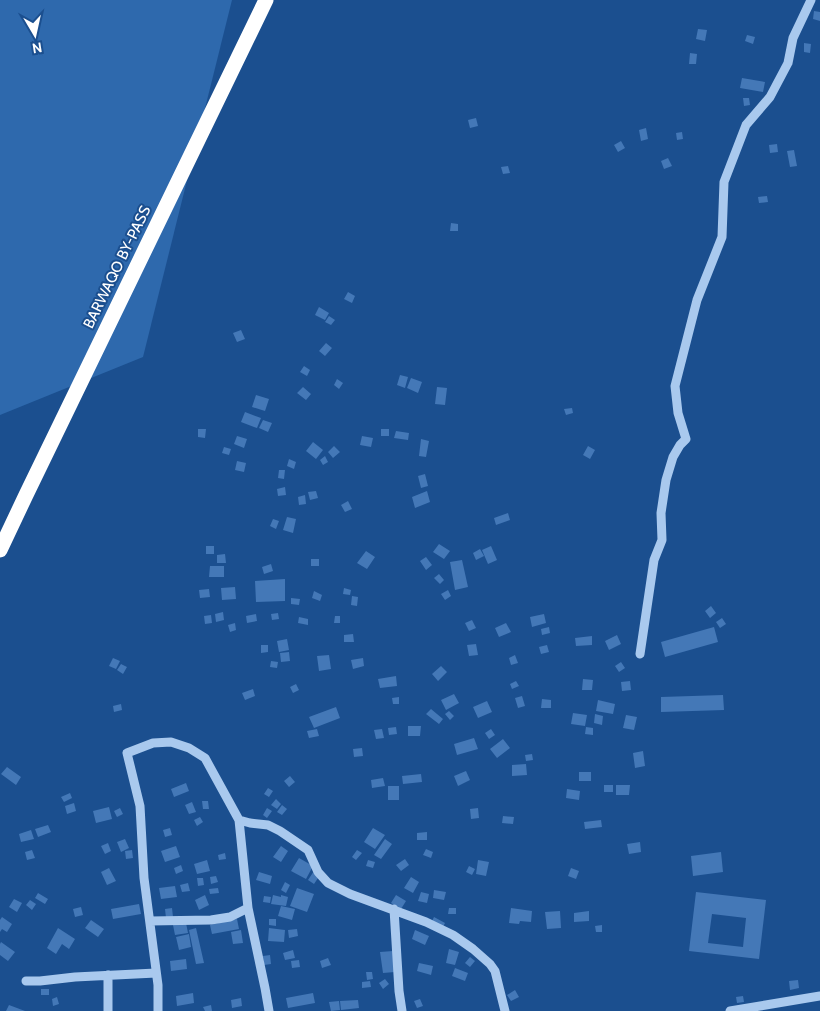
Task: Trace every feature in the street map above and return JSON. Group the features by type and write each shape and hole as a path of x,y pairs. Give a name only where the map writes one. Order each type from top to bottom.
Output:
{"highway":[{"name":"BARWAQO BY-PASS","path":"0,550 266,0"}],"street":[{"path":"640,654 654,560 662,540 661,513 666,480 673,457 686,439 678,413 675,386 697,300 722,237 724,182 746,125 770,97 788,63 793,38 811,0"},
{"path":"158,1011 158,985 144,878 140,806 127,753 153,743 172,742 189,748 204,758 239,820 248,908 269,1011"},
{"path":"239,820 268,825 308,850 318,872 328,883 350,894 426,922 454,935 473,949 495,971 505,1011"},
{"path":"150,921 211,920 230,917 248,908"},
{"path":"394,910 402,1011"},
{"path":"26,981 156,973"},
{"path":"108,975 108,1011"},
{"path":"730,1011 820,997"}],"shaded area":[{"path":"0,0 232,0 143,357 0,415"}],"building":[{"path":"814,11 820,12 820,21 813,19"},
{"path":"698,29 707,30 705,41 696,39"},
{"path":"747,35 755,37 753,44 745,41"},
{"path":"804,43 811,44 810,53 804,52"},
{"path":"690,53 697,54 696,64 689,64"},
{"path":"742,78 765,82 763,92 740,88"},
{"path":"743,98 749,98 750,105 744,106"},
{"path":"476,118 478,126 470,128 468,120"},
{"path":"646,128 648,139 641,141 639,130"},
{"path":"682,132 683,139 677,140 676,133"},
{"path":"621,141 625,148 618,152 614,145"},
{"path":"777,144 778,152 770,153 769,145"},
{"path":"794,150 797,166 790,167 787,151"},
{"path":"668,158 672,166 664,169 661,161"},
{"path":"508,166 510,173 503,174 501,167"},
{"path":"767,196 768,202 759,203 758,197"},
{"path":"451,223 458,224 458,231 450,231"},
{"path":"348,292 355,296 352,303 344,299"},
{"path":"319,307 329,313 325,320 315,315"},
{"path":"329,316 335,320 331,325 325,322"},
{"path":"241,330 245,339 237,342 233,333"},
{"path":"326,343 332,348 325,356 319,351"},
{"path":"304,366 310,370 307,376 300,372"},
{"path":"400,375 408,377 405,388 397,385"},
{"path":"411,378 422,382 418,393 407,388"},
{"path":"337,379 343,383 339,389 334,385"},
{"path":"303,387 311,394 306,400 297,393"},
{"path":"437,387 447,388 445,405 435,404"},
{"path":"256,395 269,399 265,411 252,407"},
{"path":"572,408 573,413 566,415 564,409"},
{"path":"245,412 261,418 257,428 241,422"},
{"path":"263,420 272,423 268,432 259,428"},
{"path":"198,429 206,429 205,438 198,437"},
{"path":"381,429 389,429 389,436 381,436"},
{"path":"396,431 409,433 408,440 394,438"},
{"path":"237,436 247,439 244,448 234,444"},
{"path":"362,436 373,438 371,447 360,445"},
{"path":"421,439 429,441 426,457 419,456"},
{"path":"313,442 323,450 316,459 306,451"},
{"path":"334,446 340,452 333,458 328,452"},
{"path":"588,446 595,450 590,459 583,455"},
{"path":"224,447 231,449 229,455 222,453"},
{"path":"325,456 328,462 323,465 320,460"},
{"path":"289,459 296,462 294,469 287,466"},
{"path":"237,461 246,463 244,472 235,470"},
{"path":"279,470 285,470 284,479 278,478"},
{"path":"425,474 428,486 421,488 418,476"},
{"path":"285,487 286,495 278,496 277,489"},
{"path":"316,491 318,498 310,500 308,492"},
{"path":"427,491 430,502 415,508 412,497"},
{"path":"305,495 306,504 299,505 298,497"},
{"path":"348,501 352,509 345,512 341,505"},
{"path":"508,513 510,520 496,525 494,518"},
{"path":"287,517 296,519 293,533 283,530"},
{"path":"273,519 279,521 276,529 270,526"},
{"path":"439,544 450,551 444,559 433,552"},
{"path":"206,546 214,546 214,554 206,554"},
{"path":"491,546 497,560 488,564 482,550"},
{"path":"480,549 484,556 476,560 473,553"},
{"path":"366,551 375,557 367,569 357,563"},
{"path":"225,554 226,563 217,563 217,555"},
{"path":"426,557 432,565 426,570 420,561"},
{"path":"311,559 319,559 319,566 311,566"},
{"path":"462,560 468,587 455,590 450,562"},
{"path":"271,564 273,571 264,574 262,567"},
{"path":"210,566 224,566 224,577 209,577"},
{"path":"439,574 444,580 440,584 434,578"},
{"path":"285,579 285,601 256,602 255,581"},
{"path":"235,587 236,599 222,600 221,588"},
{"path":"344,588 351,590 350,595 343,594"},
{"path":"209,589 210,597 200,598 199,590"},
{"path":"448,590 451,596 445,600 441,594"},
{"path":"314,591 322,595 320,601 312,598"},
{"path":"352,596 358,597 357,606 351,605"},
{"path":"291,598 300,599 299,605 291,604"},
{"path":"711,606 716,613 710,618 705,611"},
{"path":"223,612 224,620 216,622 215,614"},
{"path":"278,613 279,619 272,620 271,614"},
{"path":"256,614 257,621 247,623 246,616"},
{"path":"544,614 546,623 532,627 530,617"},
{"path":"211,615 212,623 205,624 204,616"},
{"path":"335,616 340,616 340,623 334,623"},
{"path":"299,617 308,619 308,625 298,623"},
{"path":"722,618 726,624 720,628 716,622"},
{"path":"472,620 476,628 469,631 465,623"},
{"path":"235,623 236,630 230,632 228,625"},
{"path":"506,623 511,632 499,637 495,628"},
{"path":"549,627 550,633 542,635 541,629"},
{"path":"714,627 718,642 665,657 661,642"},
{"path":"353,634 354,642 344,642 344,635"},
{"path":"617,635 621,644 609,650 605,641"},
{"path":"592,636 592,645 576,646 575,638"},
{"path":"287,639 289,650 279,652 277,641"},
{"path":"476,644 478,655 469,656 467,645"},
{"path":"261,645 268,645 268,652 261,653"},
{"path":"547,645 549,652 541,654 539,647"},
{"path":"289,652 290,661 281,662 280,653"},
{"path":"329,655 331,669 319,671 317,656"},
{"path":"515,655 518,663 511,665 509,658"},
{"path":"113,658 120,661 116,669 109,666"},
{"path":"363,658 364,666 353,669 351,660"},
{"path":"271,661 278,662 277,668 270,667"},
{"path":"621,662 625,668 619,672 615,666"},
{"path":"121,664 127,667 123,674 117,670"},
{"path":"441,666 447,672 438,681 432,674"},
{"path":"396,676 397,686 380,688 378,679"},
{"path":"583,679 593,680 592,690 582,690"},
{"path":"516,681 519,686 512,689 510,684"},
{"path":"630,681 631,690 622,691 621,682"},
{"path":"296,684 299,690 293,693 290,687"},
{"path":"253,689 255,696 245,700 242,693"},
{"path":"454,694 459,703 446,710 441,700"},
{"path":"723,695 724,710 661,712 661,697"},
{"path":"522,696 525,706 518,708 515,698"},
{"path":"399,697 399,704 393,704 392,698"},
{"path":"542,699 551,700 551,708 541,708"},
{"path":"598,700 615,704 613,714 596,711"},
{"path":"487,701 492,712 478,718 473,707"},
{"path":"121,704 122,710 114,712 113,706"},
{"path":"336,707 340,718 314,728 309,717"},
{"path":"431,709 443,719 439,724 426,714"},
{"path":"449,711 454,716 450,720 445,714"},
{"path":"573,713 587,715 585,726 571,724"},
{"path":"595,714 603,716 602,725 594,723"},
{"path":"626,715 637,717 634,730 623,728"},
{"path":"408,726 421,726 420,736 408,736"},
{"path":"396,727 397,734 389,735 388,728"},
{"path":"586,727 593,728 593,735 585,734"},
{"path":"317,729 319,736 309,738 307,731"},
{"path":"382,729 384,738 376,739 374,730"},
{"path":"491,729 495,735 489,739 485,733"},
{"path":"474,738 478,749 457,755 454,744"},
{"path":"503,739 510,748 497,758 490,749"},
{"path":"362,748 363,756 354,757 353,749"},
{"path":"643,751 645,766 635,768 633,753"},
{"path":"532,754 533,760 526,761 525,755"},
{"path":"526,764 527,775 512,776 512,765"},
{"path":"7,767 21,777 16,785 1,774"},
{"path":"466,771 470,780 458,786 454,776"},
{"path":"579,772 591,772 591,781 579,781"},
{"path":"421,774 422,782 403,784 402,776"},
{"path":"290,776 295,782 289,787 284,781"},
{"path":"383,778 385,786 372,788 371,780"},
{"path":"186,783 189,791 174,797 171,789"},
{"path":"604,785 613,785 613,792 604,792"},
{"path":"616,785 630,785 629,795 616,795"},
{"path":"388,786 399,786 399,800 388,800"},
{"path":"268,788 273,791 269,797 264,794"},
{"path":"567,789 580,791 579,800 566,798"},
{"path":"70,793 72,798 64,802 61,797"},
{"path":"276,799 281,804 277,809 271,805"},
{"path":"202,801 208,801 209,809 203,809"},
{"path":"192,802 196,812 189,814 185,805"},
{"path":"74,803 76,811 67,814 65,806"},
{"path":"282,805 287,809 282,815 277,812"},
{"path":"109,807 112,819 96,823 93,811"},
{"path":"120,808 123,814 117,817 114,811"},
{"path":"267,808 272,811 267,818 263,815"},
{"path":"478,808 479,818 471,819 470,809"},
{"path":"503,816 514,817 513,824 502,823"},
{"path":"200,817 203,822 197,826 194,820"},
{"path":"601,820 602,827 585,829 584,822"},
{"path":"48,825 51,832 38,837 35,829"},
{"path":"170,828 172,835 165,837 163,830"},
{"path":"373,828 385,835 375,849 364,842"},
{"path":"31,830 34,839 21,842 19,834"},
{"path":"427,832 427,840 417,840 417,833"},
{"path":"125,839 129,848 121,852 117,842"},
{"path":"385,839 392,844 381,859 374,855"},
{"path":"640,842 641,852 629,854 627,844"},
{"path":"108,843 111,851 105,854 101,846"},
{"path":"176,846 180,857 165,862 161,851"},
{"path":"281,846 288,851 281,862 273,857"},
{"path":"426,849 433,852 431,858 423,855"},
{"path":"32,850 35,858 27,860 25,852"},
{"path":"132,850 133,858 126,859 125,851"},
{"path":"357,850 362,853 356,860 352,857"},
{"path":"721,852 723,872 693,876 691,856"},
{"path":"225,853 226,859 219,860 218,855"},
{"path":"299,858 313,866 306,879 291,871"},
{"path":"405,859 409,865 401,871 396,865"},
{"path":"207,860 210,871 197,874 194,864"},
{"path":"368,860 375,862 373,868 366,866"},
{"path":"478,860 489,862 486,876 476,874"},
{"path":"181,865 183,871 176,874 174,868"},
{"path":"469,866 475,869 472,875 466,872"},
{"path":"109,868 116,881 107,885 101,872"},
{"path":"571,868 579,871 576,879 568,876"},
{"path":"314,871 320,875 314,884 308,880"},
{"path":"259,872 272,876 270,884 256,880"},
{"path":"216,876 218,882 211,884 210,877"},
{"path":"411,877 419,882 413,893 404,888"},
{"path":"197,878 203,878 204,885 198,886"},
{"path":"285,882 290,885 286,893 281,890"},
{"path":"188,883 190,891 182,892 180,885"},
{"path":"175,886 177,897 161,899 159,888"},
{"path":"218,888 219,893 210,894 209,889"},
{"path":"297,888 314,894 307,912 290,906"},
{"path":"434,890 446,892 444,900 433,898"},
{"path":"421,892 429,894 427,903 418,901"},
{"path":"696,892 766,900 759,959 689,951","holes":["712,914 746,918 743,947 708,943"]},
{"path":"38,893 48,899 45,904 35,898"},
{"path":"205,895 209,905 199,910 195,900"},
{"path":"273,895 288,897 286,906 271,904"},
{"path":"396,895 406,901 401,909 391,903"},
{"path":"264,896 271,897 270,903 263,902"},
{"path":"14,899 22,903 17,912 9,907"},
{"path":"30,900 36,904 32,910 26,905"},
{"path":"139,904 141,914 113,919 111,909"},
{"path":"281,906 295,909 292,920 278,916"},
{"path":"81,907 83,915 75,917 73,909"},
{"path":"172,908 173,917 166,918 165,909"},
{"path":"449,908 456,908 456,914 448,914"},
{"path":"511,908 532,911 531,922 509,923"},
{"path":"560,911 561,928 547,929 545,912"},
{"path":"589,911 589,921 574,922 574,913"},
{"path":"2,917 12,924 7,932 2,929 0,932 0,920"},
{"path":"434,917 445,923 442,929 431,923"},
{"path":"237,919 239,929 212,934 210,925"},
{"path":"269,919 276,919 276,926 269,925"},
{"path":"91,920 104,929 98,937 85,928"},
{"path":"186,923 188,933 175,935 173,925"},
{"path":"602,925 602,932 596,932 595,926"},
{"path":"58,928 75,939 69,949 62,944 56,954 47,948"},
{"path":"196,928 204,963 196,964 189,930"},
{"path":"269,928 285,930 284,942 268,941"},
{"path":"297,929 298,936 289,938 288,930"},
{"path":"241,930 243,943 233,944 231,932"},
{"path":"415,930 429,936 425,945 412,939"},
{"path":"189,934 191,947 179,950 176,937"},
{"path":"1,942 15,952 8,961 0,955"},
{"path":"449,949 459,952 455,965 446,963"},
{"path":"293,950 295,958 285,960 283,953"},
{"path":"393,951 395,972 383,973 380,952"},
{"path":"270,955 271,964 264,965 263,956"},
{"path":"470,957 475,961 470,967 465,963"},
{"path":"328,958 331,965 322,968 320,961"},
{"path":"186,959 187,969 171,971 170,961"},
{"path":"299,960 300,967 292,968 291,961"},
{"path":"419,963 433,966 431,975 417,971"},
{"path":"455,968 468,973 465,981 452,976"},
{"path":"366,972 372,972 373,979 367,980"},
{"path":"385,979 389,984 383,989 379,983"},
{"path":"798,980 799,988 790,990 789,981"},
{"path":"370,981 371,987 362,988 362,982"},
{"path":"41,989 49,989 49,995 41,995"},
{"path":"515,990 519,997 511,1001 507,995"},
{"path":"193,993 194,1003 177,1006 176,996"},
{"path":"313,993 315,1003 288,1008 286,998"},
{"path":"743,996 744,1002 737,1003 736,997"},
{"path":"57,997 59,1004 53,1006 52,999"},
{"path":"241,998 242,1006 232,1008 231,1000"},
{"path":"420,999 423,1006 417,1008 414,1001"},
{"path":"358,1000 359,1008 341,1010 340,1001"},
{"path":"339,1001 340,1010 331,1011 329,1002"},
{"path":"9,1005 25,1011 6,1011"},
{"path":"211,1005 212,1011 205,1011 203,1007"}]}
